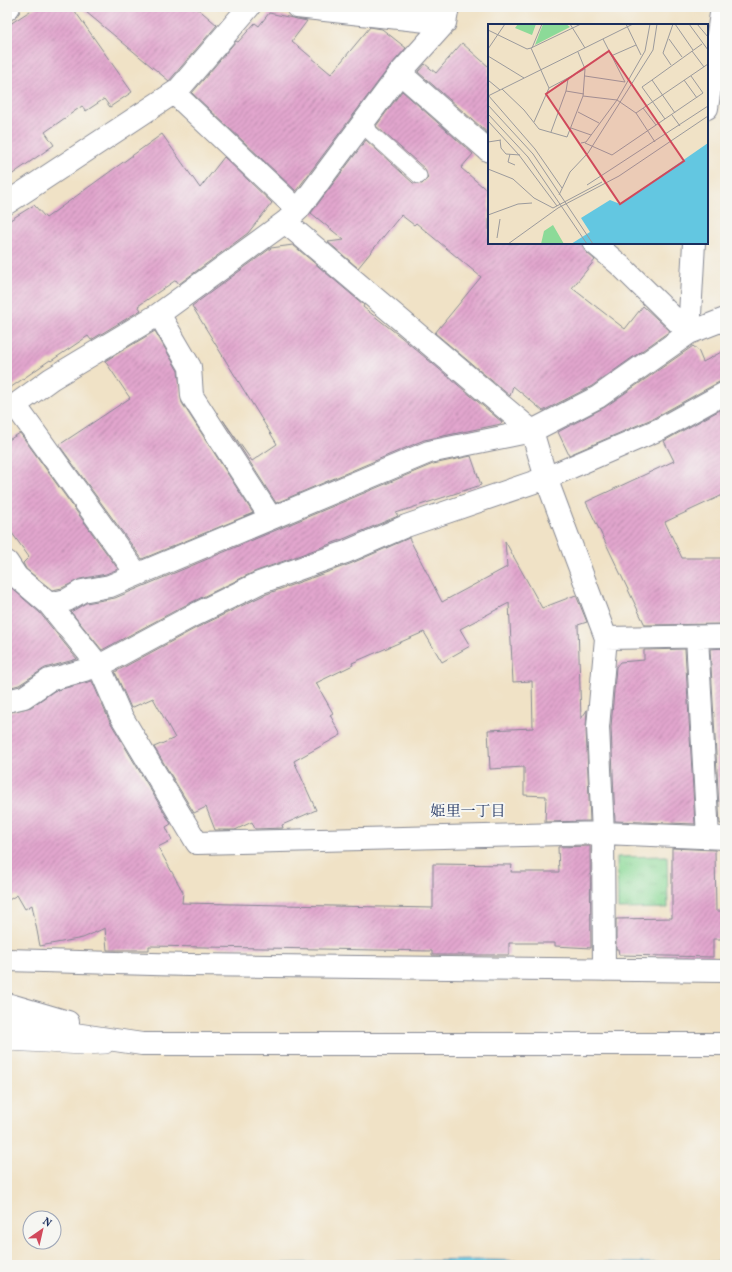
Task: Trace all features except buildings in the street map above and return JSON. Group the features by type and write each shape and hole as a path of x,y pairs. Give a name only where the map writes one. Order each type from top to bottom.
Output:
{"street":[{"path":"7,203 174,93 249,7"},
{"path":"297,7 446,15"},
{"path":"708,93 709,78 720,55 722,7"},
{"path":"137,574 11,408 51,379 159,314 292,216 400,73 446,15"},
{"path":"400,73 488,149"},
{"path":"174,93 292,216 532,431 546,478 606,638 598,728 604,833 604,970"},
{"path":"595,244 622,267 689,334"},
{"path":"689,334 694,244"},
{"path":"159,314 190,367 192,396 271,518"},
{"path":"49,604 67,600 82,591 110,586 429,452 532,431 598,397 689,334 725,319"},
{"path":"7,701 24,697 49,680 99,666 259,583 346,552 406,526 546,478 660,429 725,393"},
{"path":"12,569 49,604 99,666 120,714 197,843 604,833 716,837 697,637"},
{"path":"606,638 725,636"},
{"path":"7,960 188,965 725,971"},
{"path":"7,1004 142,1044"},
{"path":"7,1024 142,1044 725,1044"}],"lane":[{"path":"362,125 419,176"},
{"path":"7,1043 83,1047 142,1044"}],"green space":[{"path":"667,856 668,908 618,909 617,857"}],"water":[{"path":"483,1260 644,1263 725,1262 725,1265 177,1265"}],"district":[{"name":"姫里一丁目","path":"468,812"}]}
